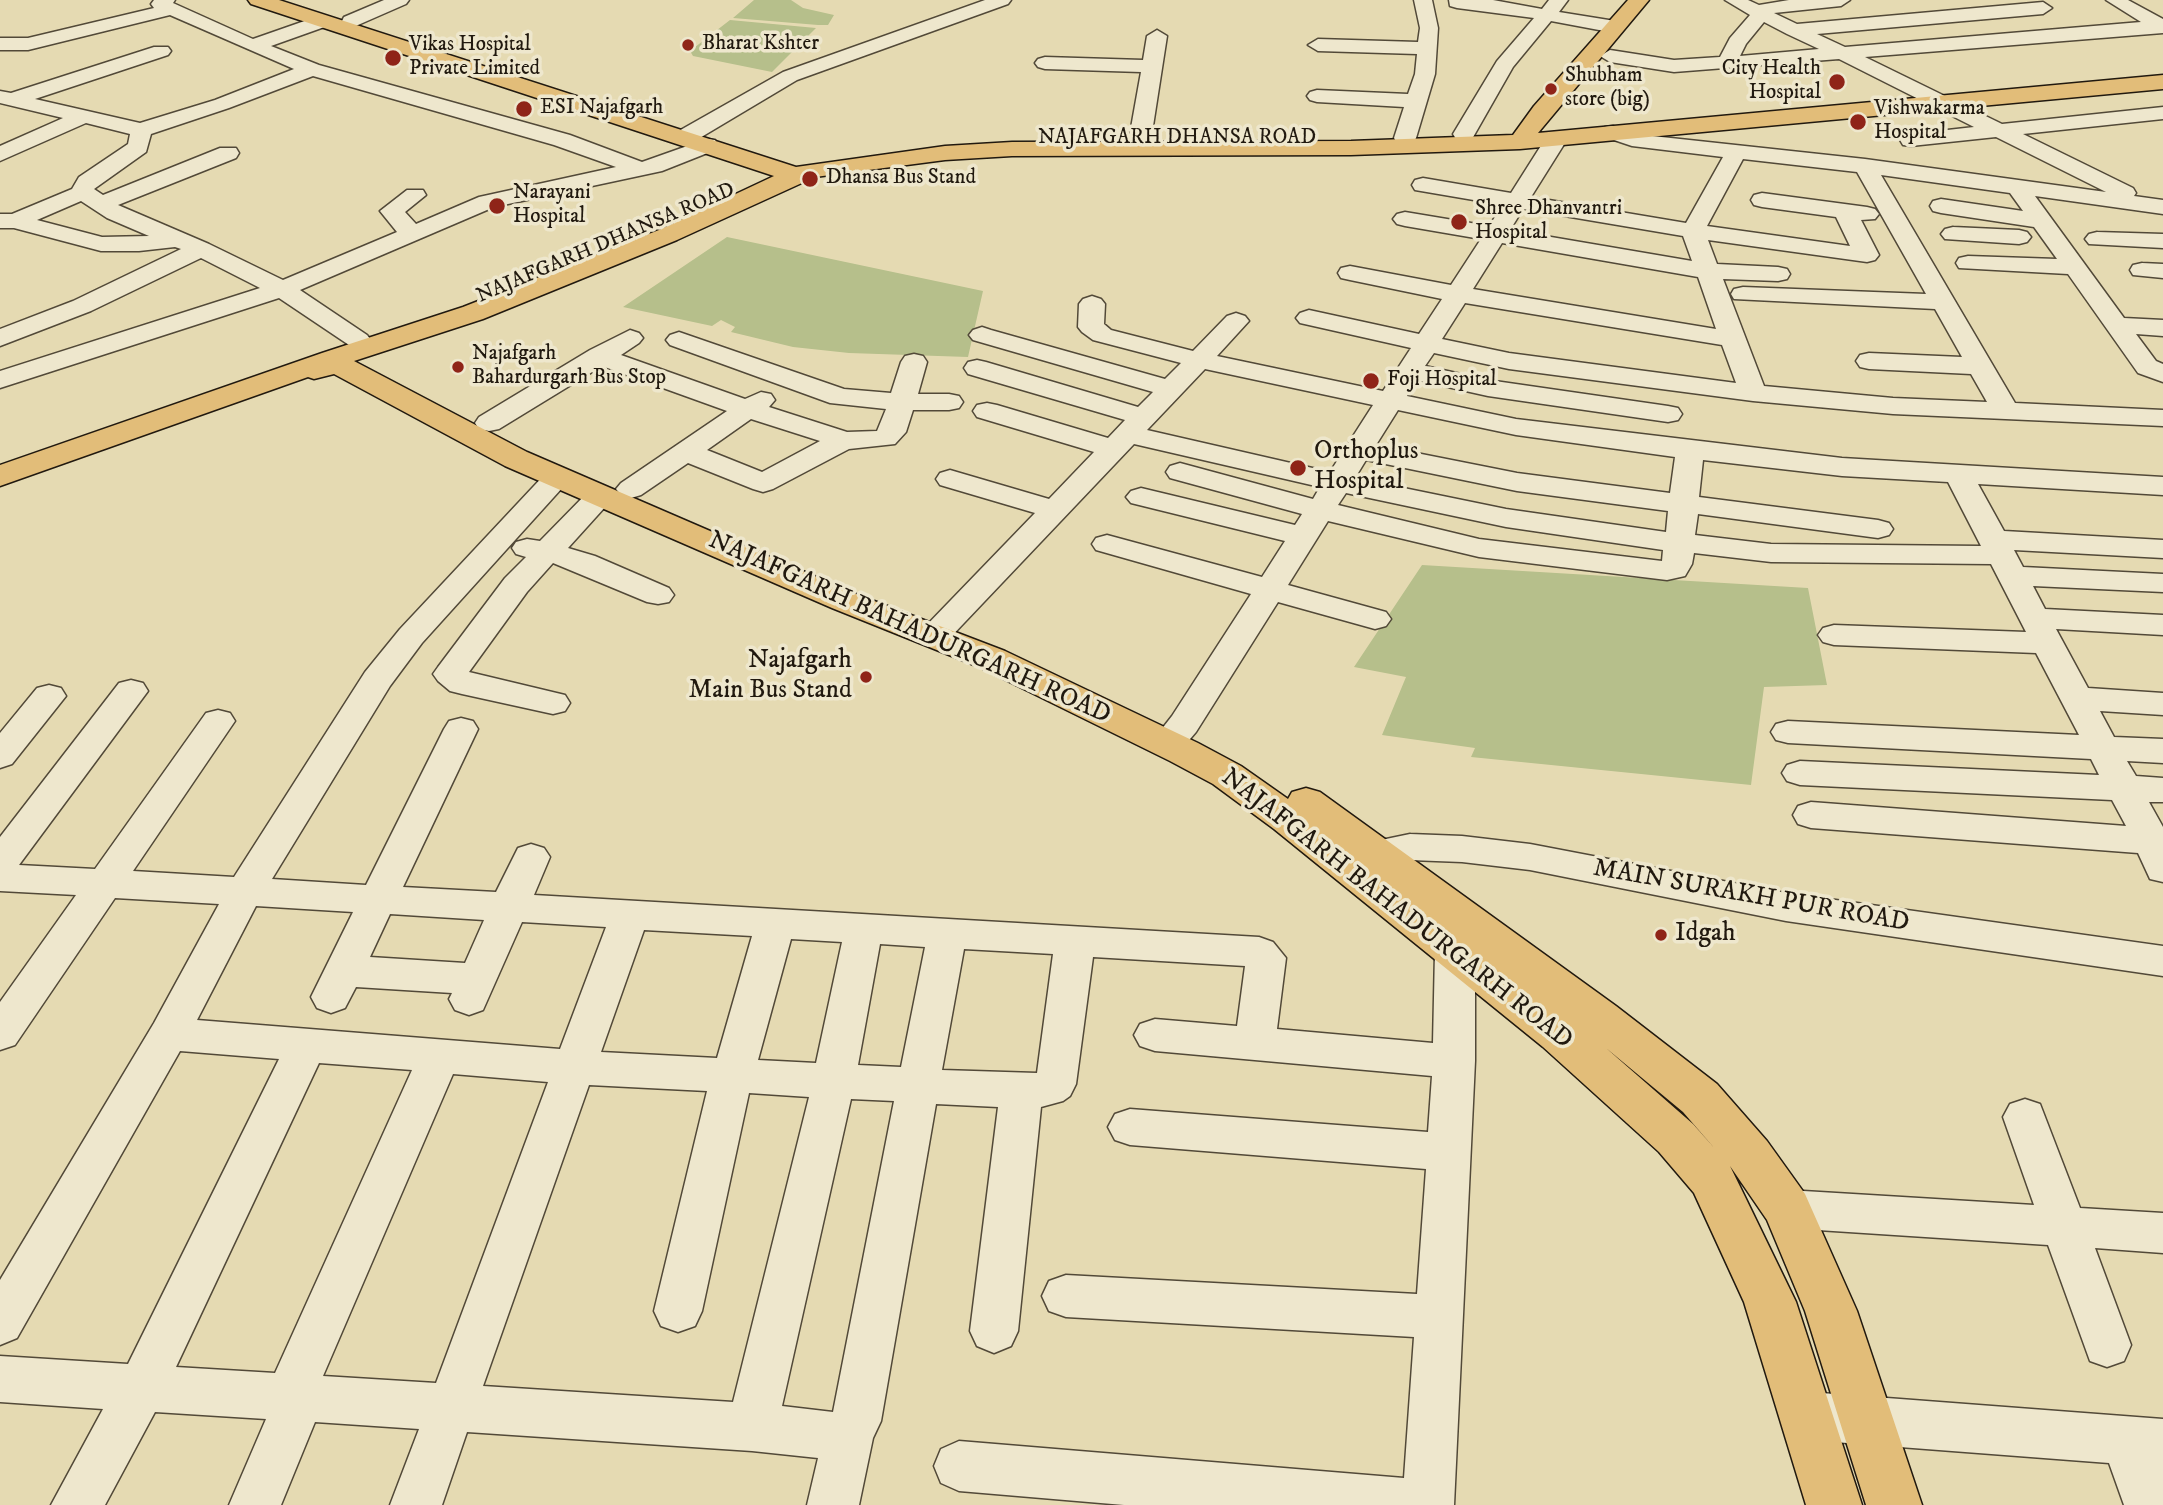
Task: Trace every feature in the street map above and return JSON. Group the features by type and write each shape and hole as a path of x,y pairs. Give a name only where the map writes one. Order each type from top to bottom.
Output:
{"main road":[{"path":"258,0 697,137"},
{"path":"279,0 351,21 798,170"},
{"path":"1539,136 1542,111 1639,0"},
{"path":"1539,136 1657,0"},
{"name":"NAJAFGARH DHANSA ROAD","path":"798,170 945,153 1012,149 1352,148 1613,132 1939,100 2163,74"},
{"name":"NAJAFGARH DHANSA ROAD","path":"798,170 946,144 1140,139 1405,138 1464,134 1539,136 2163,82"},
{"path":"0,464 352,349 473,313 642,245 798,170"},
{"name":"NAJAFGARH BAHADURGARH ROAD","path":"352,349 615,492 942,628 1082,673 1175,734 1261,770 1357,856 1467,940 1579,1051 1676,1138 1712,1179 1770,1301 1834,1505"},
{"name":"NAJAFGARH BAHADURGARH ROAD","path":"249,383 335,365 349,369 472,437 558,477 615,492"},
{"path":"0,476 249,383"},
{"name":"NAJAFGARH BAHADURGARH ROAD","path":"1467,940 1601,1017 1700,1098 1750,1154 1787,1209 1832,1311 1894,1505"}],"street":[{"path":"351,21 400,0"},
{"path":"0,380 282,289 487,202 663,163 697,137 790,76 1002,0"},
{"path":"1409,0 1494,2 1553,8 1615,27"},
{"path":"1405,138 1415,101 1424,43 1423,0"},
{"path":"1734,0 1767,7 1841,0"},
{"path":"2115,0 2163,30"},
{"path":"1794,30 2037,4 2088,33"},
{"path":"0,44 44,41 169,5 253,46 312,69 562,140 638,168"},
{"path":"1727,63 1737,41 1767,7"},
{"path":"1767,7 1794,30 2159,208"},
{"path":"1464,134 1504,65 1553,8"},
{"path":"253,46 323,21"},
{"path":"1610,56 1674,66 2088,33 2163,30"},
{"path":"1874,69 2163,30"},
{"path":"1318,45 1424,43"},
{"path":"1334,64 1424,43"},
{"path":"1129,46 1154,49"},
{"path":"1045,63 1154,49"},
{"path":"1140,139 1154,49"},
{"path":"6,98 161,51"},
{"path":"6,98 141,130 222,104 312,69"},
{"path":"1317,96 1415,101"},
{"path":"400,115 429,102"},
{"path":"2163,113 1911,140 2009,186 2048,229 2147,367 2163,374"},
{"path":"0,154 83,117"},
{"path":"141,130 138,147 83,186 91,198 115,213 201,249 282,289 352,349"},
{"path":"1613,132 1631,140 1865,166 2159,208"},
{"path":"1175,734 1521,192 1539,136"},
{"path":"2036,148 2074,145"},
{"path":"1737,152 1699,220 1711,282 1753,393"},
{"path":"7,221 91,198 229,153"},
{"path":"1865,166 2006,411"},
{"path":"1423,185 1625,197"},
{"path":"1521,192 1699,220 1867,255 1844,211"},
{"path":"411,233 392,211 415,195"},
{"path":"1762,200 1895,217"},
{"path":"1678,205 1699,220"},
{"path":"1941,206 2048,229"},
{"path":"7,221 100,244 139,244 177,239"},
{"path":"0,246 42,228"},
{"path":"1402,229 1711,282 1943,302"},
{"path":"1953,234 2048,229"},
{"path":"2097,239 2163,241"},
{"path":"0,338 82,306 201,249"},
{"path":"1968,263 2075,267"},
{"path":"1350,273 1457,294 1732,339"},
{"path":"1711,282 1778,274"},
{"path":"1092,304 1090,319 1095,331 1199,360 1516,427 1690,450 1866,469 2163,486"},
{"path":"1309,318 1531,364 1753,393 1863,404 2163,418"},
{"path":"942,628 1236,321"},
{"path":"2118,325 2163,327"},
{"path":"982,335 1171,389"},
{"path":"489,423 630,338"},
{"path":"679,340 850,399 949,402"},
{"path":"599,356 747,409 844,440 869,441 884,438 892,432 914,362"},
{"path":"1869,361 1980,366"},
{"path":"977,369 1129,433"},
{"path":"1408,370 1524,394 1668,414"},
{"path":"552,703 462,683 450,674 516,585 548,552 615,492 685,451 790,379"},
{"path":"988,411 1129,433 1337,484 1506,518 1679,543 1771,553 2002,557 2163,549"},
{"path":"685,451 763,483 844,440"},
{"path":"1358,450 1517,482 1878,528"},
{"path":"1180,472 1320,510 1479,548 1667,571 1674,569 1677,564 1690,450"},
{"path":"1959,475 2159,850"},
{"path":"0,1323 169,1034 245,891 377,680 411,636 558,477"},
{"path":"950,479 1055,510"},
{"path":"1140,497 1303,536"},
{"path":"496,544 548,552 584,563 659,595"},
{"path":"1107,544 1375,619"},
{"path":"2002,557 2163,583"},
{"path":"1834,635 2163,625"},
{"path":"0,863 131,691"},
{"path":"0,756 49,696"},
{"path":"2077,698 2163,704"},
{"path":"0,1034 218,721"},
{"path":"461,729 337,984 473,989 531,857"},
{"path":"1788,732 2163,751"},
{"path":"1800,773 2163,790"},
{"path":"1811,815 2159,850"},
{"name":"MAIN SURAKH PUR ROAD","path":"1357,856 1410,847 1462,849 1530,857 1786,907 2163,961"},
{"path":"0,877 1264,953 1266,958 1255,1044"},
{"path":"416,1505 630,914"},
{"path":"678,1311 732,1077 776,922"},
{"path":"752,1427 834,1080 864,927"},
{"path":"833,1505 849,1435 856,1421 947,932"},
{"path":"169,1034 732,1077 1021,1091 1048,1089 1055,1084 1075,940"},
{"path":"1428,1505 1454,1061 1467,940"},
{"path":"1155,1035 1454,1061"},
{"path":"77,1505 141,1389 307,1044"},
{"path":"255,1505 295,1398 440,1055"},
{"path":"994,1331 1021,1091"},
{"path":"2025,1117 2107,1345"},
{"path":"1130,1127 1448,1152"},
{"path":"1787,1209 2163,1233"},
{"path":"1066,1296 1438,1318"},
{"path":"0,1379 849,1435"},
{"path":"1808,1416 2145,1441 2150,1505"},
{"path":"959,1466 1417,1505"}],"green space":[{"path":"754,0 791,0 803,8 834,15 828,25 733,18"},
{"path":"730,20 816,28 772,72 693,56 690,51"},
{"path":"727,237 983,291 968,357 849,353 793,347 731,332 735,327 721,320 712,326 623,307"},
{"path":"1422,565 1808,588 1827,685 1764,687 1751,785 1471,757 1475,748 1382,735 1406,677 1354,667"}],"place":[{"name":"Bharat Kshter","path":"688,45"},
{"name":"Vikas Hospital Private Limited","path":"393,58"},
{"name":"City Health Hospital","path":"1837,82"},
{"name":"Shubham store (big)","path":"1551,89"},
{"name":"ESI Najafgarh","path":"524,109"},
{"name":"Vishwakarma Hospital","path":"1858,122"},
{"name":"Dhansa Bus Stand","path":"810,179"},
{"name":"Narayani Hospital","path":"497,206"},
{"name":"Shree Dhanvantri Hospital","path":"1459,222"},
{"name":"Najafgarh Bahardurgarh Bus Stop","path":"458,367"},
{"name":"Foji Hospital","path":"1371,381"},
{"name":"Orthoplus Hospital","path":"1298,468"},
{"name":"Najafgarh Main Bus Stand","path":"866,677"},
{"name":"Idgah","path":"1661,935"}]}
